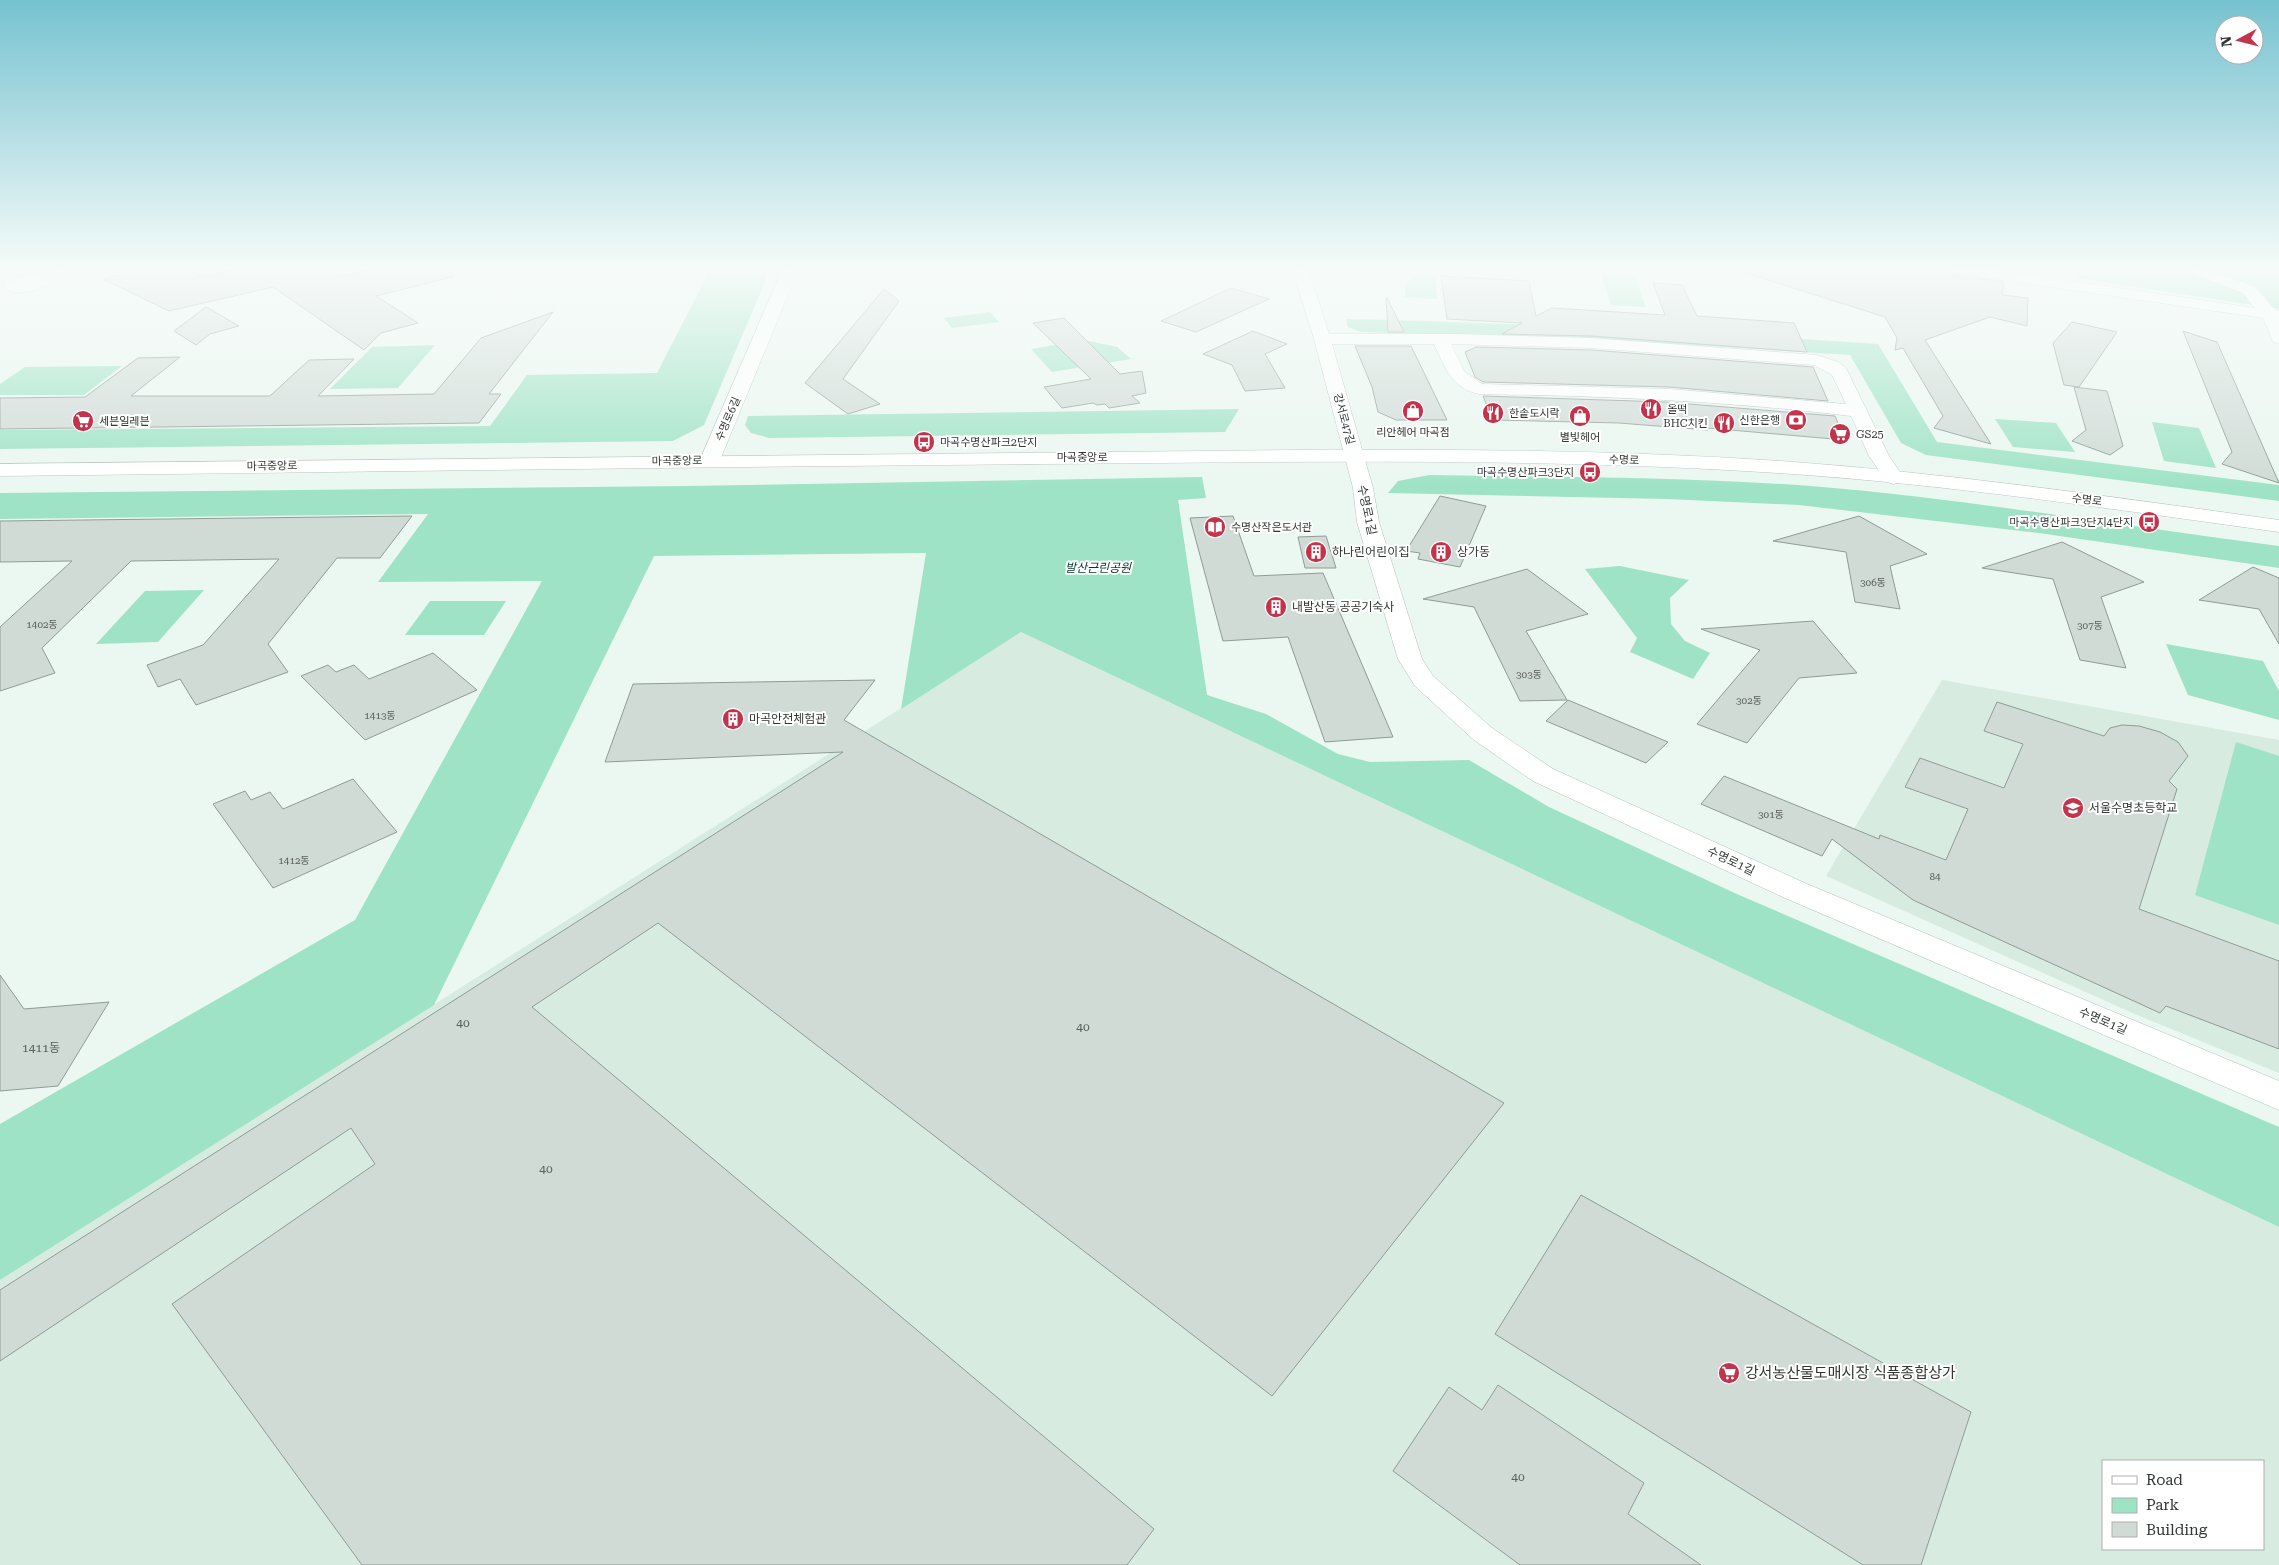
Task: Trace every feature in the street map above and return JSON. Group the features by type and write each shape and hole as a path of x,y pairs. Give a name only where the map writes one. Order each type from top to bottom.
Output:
{"street":[{"name":"수명로6길","path":"710,460 760,341"},
{"name":"강서로47길","path":"1323,341 1353,455"},
{"path":"1441,341 1457,377 1465,384 1478,388 1599,390 1790,403 1859,411"},
{"path":"1517,341 1591,343 1817,360 1832,366 1840,372 1879,456 1894,478"},
{"name":"마곡중앙로","path":"0,470 710,460 1353,455"},
{"name":"수명로","path":"1353,455 1516,456 1712,463 1894,478 2086,500 2279,526"},
{"name":"수명로1길","path":"1353,455 1363,488 1368,522 1379,562 1410,658 1424,681 1483,734 1543,775 1796,891 2279,1096"}],"shaded area":[{"path":"1021,632 2279,1227 2279,1565 0,1565 0,1280"},
{"name":"서울수명초등학교","path":"1942,680 2279,740 2279,1073 2137,1015 1826,876"}],"green space":[{"path":"673,341 740,341 704,425 673,441 0,449 0,430 490,426 527,375 657,373"},
{"path":"1089,341 1117,347 1131,359 1052,372 1031,349"},
{"path":"1629,341 1829,341 1878,344 1937,442 2279,485 2279,501 1926,455 1901,443 1850,355"},
{"path":"435,345 398,388 330,389 372,347"},
{"path":"122,366 84,395 0,395 0,384 25,367"},
{"path":"1239,409 1225,432 769,438 751,433 745,425 748,416"},
{"path":"1995,419 2056,423 2075,452 2013,447"},
{"path":"2152,422 2199,428 2216,468 2164,461"},
{"path":"1429,475 1716,481 1870,491 1987,505 2279,546 2279,568 2039,533 1799,505 1667,499 1388,493 1398,481"},
{"name":"발산근린공원","path":"1202,477 1206,498 1178,500 1207,695 1266,714 1338,754 1370,762 1469,760 1549,807 1739,895 2279,1127 2279,1227 1021,632 901,709 926,553 654,556 434,1005 0,1280 0,1124 355,920 542,581 378,582 428,514 0,519 0,493 687,486"},
{"path":"1620,566 1689,580 1670,598 1671,624 1685,641 1710,653 1693,679 1630,652 1637,638 1585,569"},
{"path":"204,590 158,642 96,644 145,591"},
{"path":"430,601 506,601 484,635 405,635"},
{"path":"2166,644 2263,661 2279,691 2279,720 2188,695"},
{"path":"2236,742 2279,756 2279,925 2195,895"}],"building":[{"path":"190,341 201,341 196,345"},
{"path":"351,341 373,341 364,350"},
{"path":"478,341 530,341 489,394 501,394 479,423 0,429 0,398 85,397 138,358 180,357 131,396 270,396 309,360 354,359 318,396 434,394"},
{"path":"840,341 870,341 843,379 880,404 848,414 805,383"},
{"path":"1052,341 1087,341 1120,374 1142,371 1146,393 1132,396 1140,403 1109,408 1105,404 1097,405 1093,403 1062,408 1044,387 1091,379"},
{"path":"1231,341 1279,341 1287,344 1265,354 1285,388 1245,391 1232,365 1203,354"},
{"path":"1659,341 1802,341 1807,352"},
{"path":"1896,341 1926,341 1991,444 1934,428 1943,416 1903,348 1895,350"},
{"path":"2055,341 2111,341 2079,387 2064,385 2053,343"},
{"path":"2187,341 2217,342 2279,483 2222,464 2232,452"},
{"path":"1355,346 1411,346 1447,420 1396,420 1378,412 1372,387"},
{"path":"1476,347 1591,350 1813,367 1828,401 1669,387 1483,382 1475,377 1465,352"},
{"path":"2074,387 2107,391 2123,446 2110,455 2072,441 2086,430"},
{"path":"1483,396 1665,402 1835,416 1845,440 1707,428 1708,430 1619,423 1493,420"},
{"path":"1440,496 1486,506 1460,567 1418,559 1420,553 1406,551"},
{"path":"412,516 380,558 337,558 268,644 288,672 196,705 180,679 158,687 147,665 203,645 279,559 131,561 42,648 55,673 0,691 0,627 72,561 0,562 0,521"},
{"name":"내발산동 공공기숙사","path":"1233,516 1254,576 1323,573 1393,737 1325,742 1288,637 1223,641 1190,518"},
{"path":"1859,516 1927,554 1890,566 1900,609 1855,602 1846,552 1773,541"},
{"name":"하나린어린이집","path":"1326,536 1336,568 1305,568 1298,537"},
{"path":"2062,542 2144,582 2101,597 2126,668 2080,660 2053,579 1982,568"},
{"path":"2253,567 2279,578 2279,644 2259,609 2199,600"},
{"path":"1527,569 1588,614 1526,631 1567,700 1520,701 1474,607 1423,599"},
{"path":"1813,621 1857,673 1799,678 1747,743 1697,724 1760,650 1701,629"},
{"path":"433,653 477,690 365,740 301,676 328,665 336,672 354,665 369,679"},
{"path":"875,680 844,720 1504,1103 1272,1396 658,923 532,1007 1154,1529 1127,1565 362,1565 172,1304 375,1164 351,1128 0,1361 0,1290 843,752 605,762 633,684"},
{"path":"1568,700 1668,742 1646,763 1546,721"},
{"name":"서울수명초등학교","path":"1997,702 2104,736 2110,728 2122,725 2139,726 2160,732 2178,742 2188,756 2169,781 2177,789 2139,909 2279,961 2279,1049 2166,1006 2160,1013 1913,900 1832,839 1822,856 1701,804 1724,776 1879,839 1880,835 1946,860 1968,809 1905,787 1920,758 2004,788 2023,744 1984,731"},
{"path":"353,779 397,832 273,888 213,804 245,791 251,800 270,792 283,809"},
{"path":"0,975 24,1009 109,1002 58,1086 0,1091"},
{"name":"강서농산물도매시장 식품종합상가","path":"1581,1195 1971,1412 1921,1565 1863,1565 1495,1334"},
{"path":"1498,1385 1644,1483 1628,1514 1701,1565 1520,1565 1393,1471 1449,1387 1482,1410"}],"place":[{"name":"올떡","path":"1651,409"},
{"name":"리안헤어 마곡점","path":"1413,411"},
{"name":"한솥도시락","path":"1493,413"},
{"name":"별빛헤어","path":"1580,416"},
{"name":"신한은행","path":"1796,420"},
{"name":"세븐일레븐","path":"83,421"},
{"name":"BHC치킨","path":"1724,423"},
{"name":"GS25","path":"1840,434"},
{"name":"마곡수명산파크2단지","path":"924,442"},
{"name":"마곡수명산파크3단지","path":"1590,472"},
{"name":"마곡수명산파크3단지4단지","path":"2149,522"},
{"name":"수명산작은도서관","path":"1215,527"},
{"name":"하나린어린이집","path":"1316,552"},
{"name":"상가동","path":"1441,552"},
{"name":"내발산동 공공기숙사","path":"1276,607"},
{"name":"마곡안전체험관","path":"733,719"},
{"name":"서울수명초등학교","path":"2073,808"},
{"name":"강서농산물도매시장 식품종합상가","path":"1729,1373"}]}
